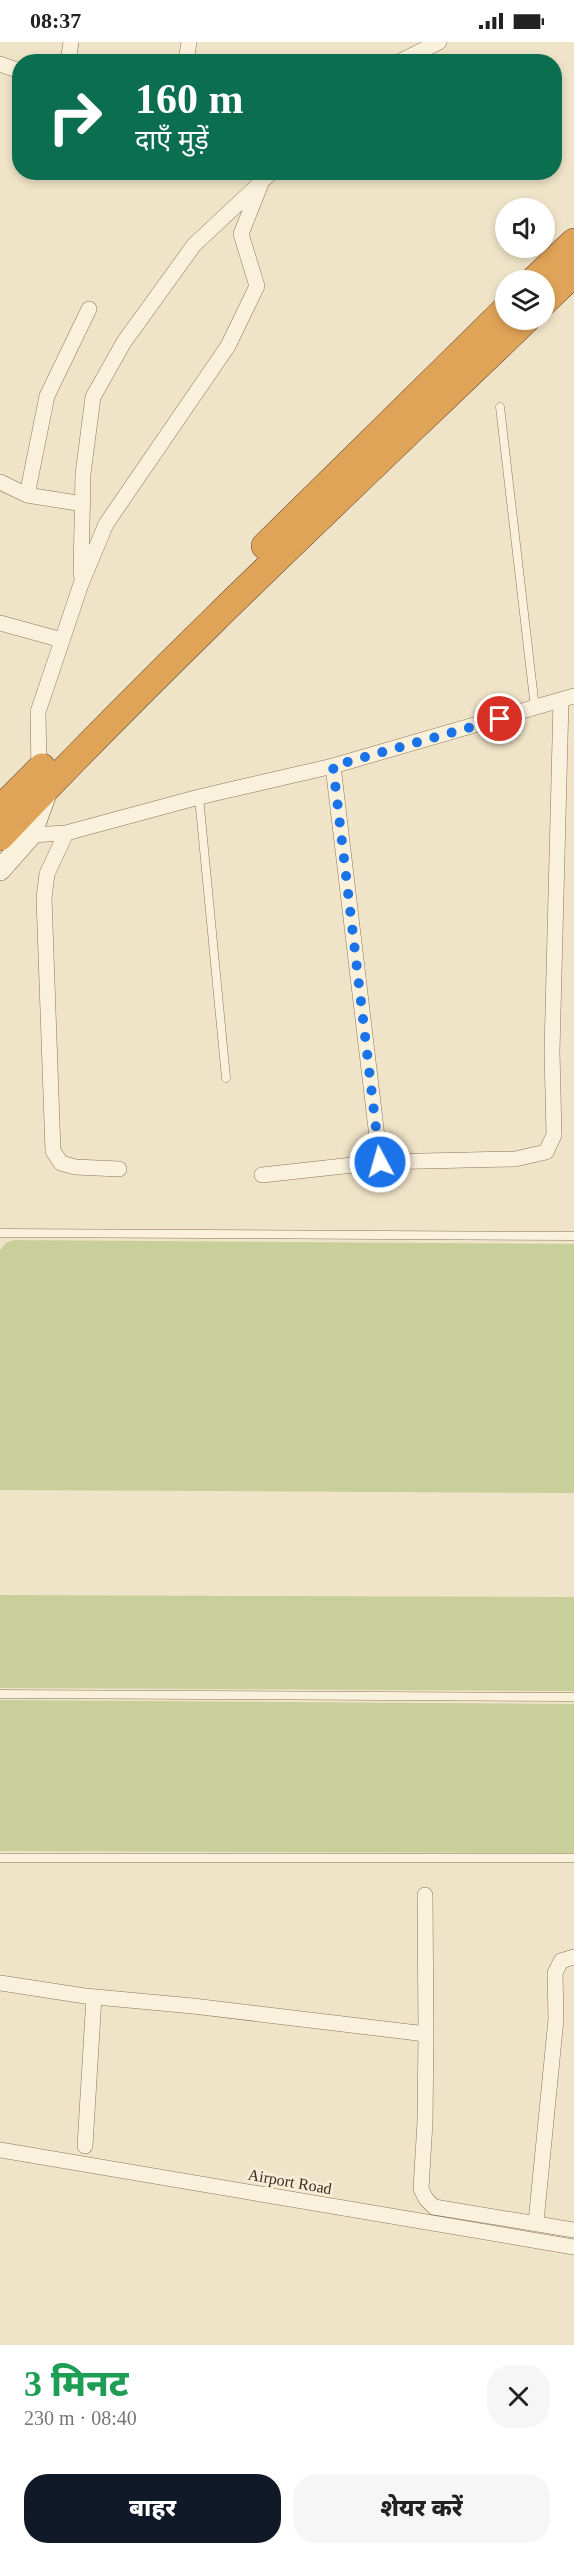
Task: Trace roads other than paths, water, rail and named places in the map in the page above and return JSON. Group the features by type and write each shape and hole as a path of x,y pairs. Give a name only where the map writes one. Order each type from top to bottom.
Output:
{"highway":[{"path":"545,270 574,242"},
{"path":"555,291 574,273"},
{"path":"0,837 45,777 495,320"},
{"path":"0,808 45,777 248,588 516,330"}],"street":[{"path":"415,54 439,42"},
{"path":"81,584 83,474 93,397 124,342 194,245 264,180"},
{"path":"0,870 31,835 45,777 38,712 81,584 106,524 228,346 257,286 241,234 266,180"},
{"path":"27,495 47,396 89,309"},
{"path":"0,482 27,495 83,504"},
{"path":"0,623 62,640"},
{"path":"31,835 66,833 199,797 333,766 567,698 552,1051 554,1134 546,1152 533,1157 515,1159 380,1162 262,1175"},
{"path":"333,766 380,1162"},
{"path":"0,793 45,777"},
{"path":"66,833 47,873 44,898 53,1151 61,1163 75,1167 119,1169"},
{"path":"425,1895 425,2122 421,2189 426,2199 434,2207 574,2230"},
{"path":"536,2222 556,2019 555,1973 561,1961 574,1957"},
{"path":"0,1983 94,1997 193,2006 426,2034"},
{"path":"85,2146 94,1997"},
{"name":"Airport Road","path":"0,2150 574,2247"}],"lane":[{"path":"500,407 535,708"},
{"path":"199,797 226,1078"},
{"path":"0,1233 574,1236"},
{"path":"0,1694 574,1697"},
{"path":"0,1858 574,1858"}]}
